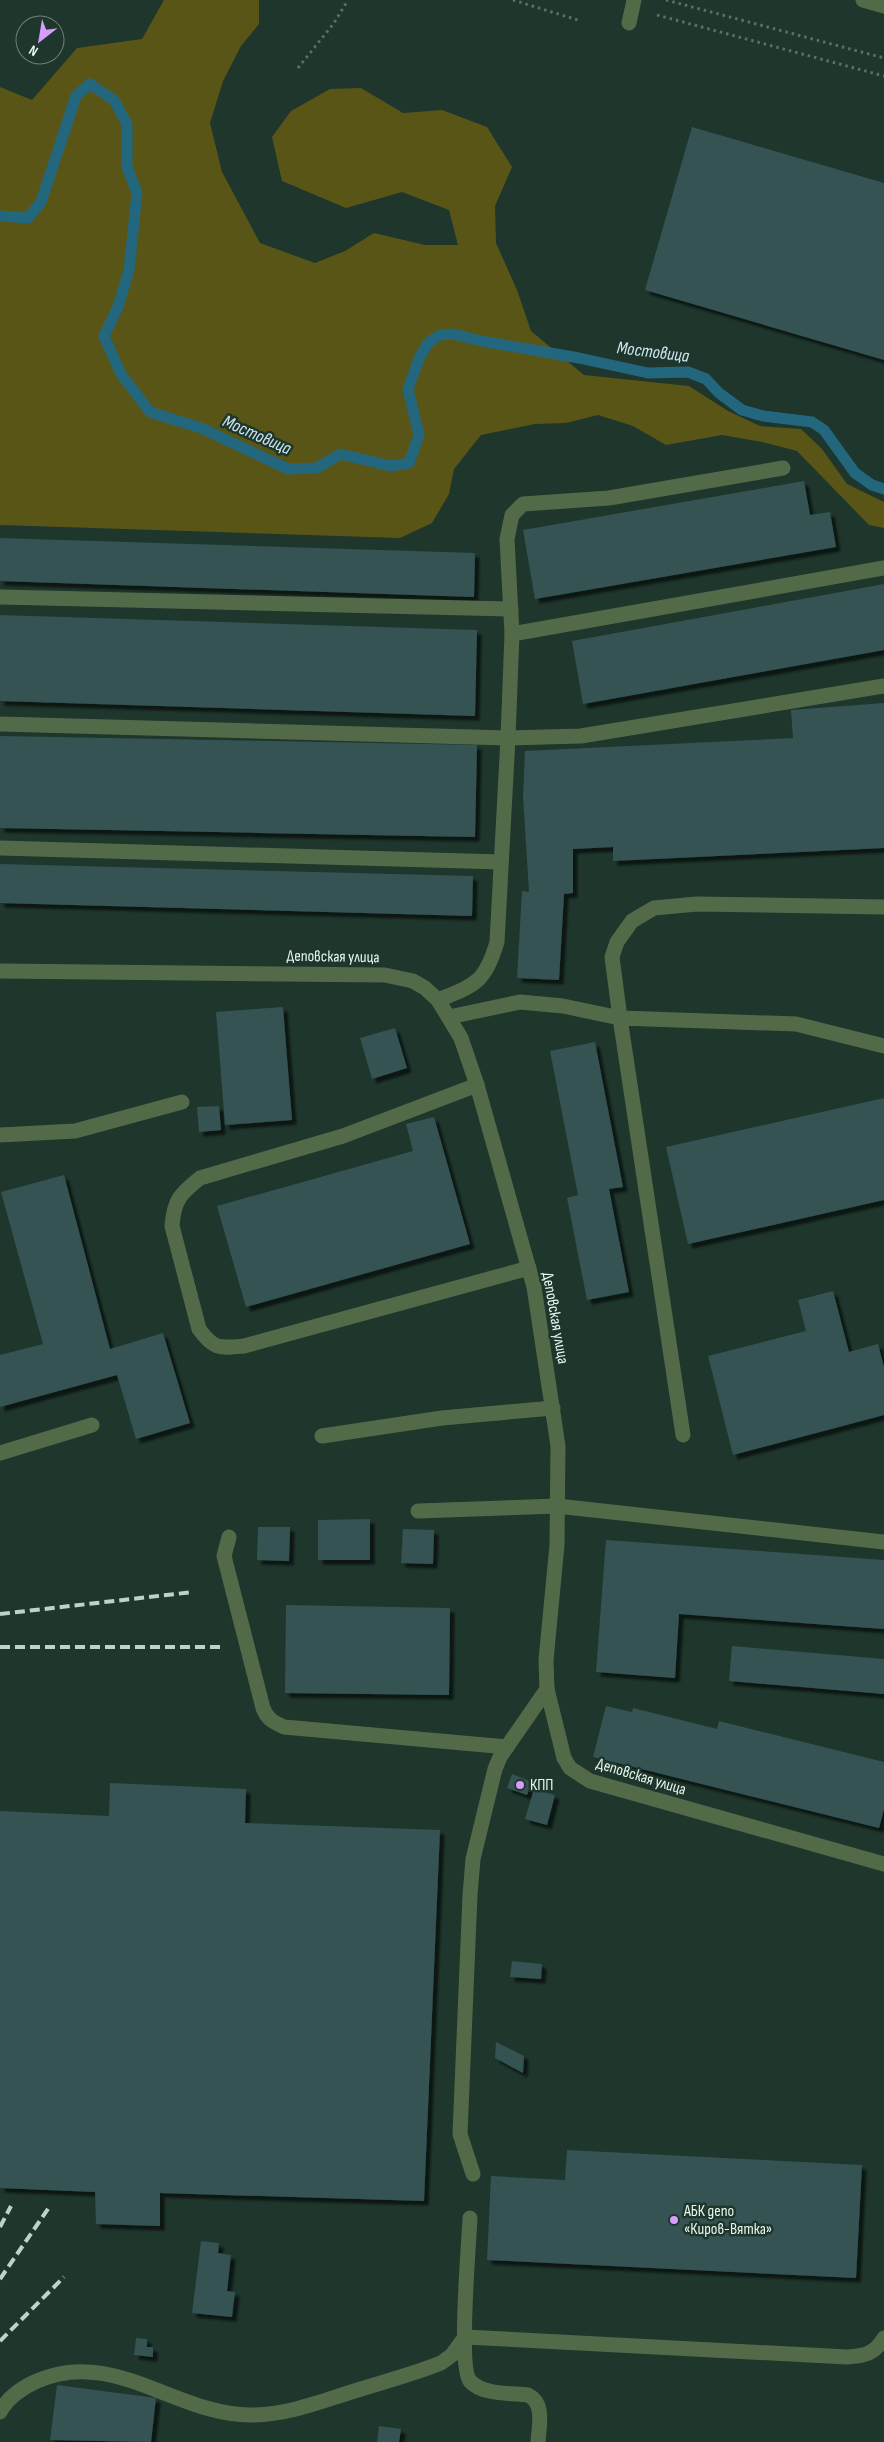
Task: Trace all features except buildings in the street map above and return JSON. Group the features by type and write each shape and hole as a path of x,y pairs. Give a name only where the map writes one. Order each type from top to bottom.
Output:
{"street":[{"path":"863,0 884,6"},
{"path":"438,1000 481,980 491,963 496,942 512,634 507,539 512,515 523,504 609,498 783,468"},
{"path":"512,634 884,568"},
{"path":"0,597 511,609"},
{"path":"0,724 508,738 581,736 884,686"},
{"path":"0,848 501,862"},
{"path":"683,1435 620,1018 612,957 617,942 632,921 654,908 697,904 884,907"},
{"name":"Деповская улица","path":"0,971 385,975 413,981 425,988 438,1000 461,1038 477,1085 534,1287 558,1446 557,1545 546,1660 548,1689 560,1745 570,1768 578,1775 590,1781 884,1864"},
{"path":"448,1017 520,1002 563,1006 620,1018 796,1024 884,1046"},
{"path":"477,1085 342,1136 200,1178 181,1193 173,1209 172,1226 199,1329 208,1342 224,1348 244,1346 529,1268"},
{"path":"0,1135 75,1131 182,1102"},
{"path":"322,1436 442,1418 553,1408"},
{"path":"0,1453 92,1425"},
{"path":"418,1511 557,1506 884,1542"},
{"path":"230,1538 224,1556 266,1717 284,1727 507,1747"},
{"path":"473,2174 460,2134 473,1859 495,1769 507,1747 548,1689"},
{"path":"470,2218 465,2337 466,2368 470,2381 488,2390 528,2395 537,2401 539,2413 538,2442"},
{"path":"465,2337 847,2357 865,2356 876,2350 884,2338"},
{"path":"0,2412 3,2406 29,2385 66,2372 88,2372 129,2378 174,2398 229,2413 252,2415 284,2411 441,2363 452,2355 465,2337"}],"path":[{"path":"298,68 334,23 348,0"},
{"path":"513,0 581,21"},
{"path":"666,0 884,58"},
{"path":"632,10 884,76"}],"shaded area":[{"path":"164,0 259,0 259,24 241,46 223,81 210,123 222,172 260,243 315,263 345,251 374,233 425,245 458,245 449,210 402,192 346,208 282,181 272,137 291,111 330,89 361,88 403,113 442,110 487,127 512,167 495,206 496,243 517,290 531,331 584,375 689,386 728,411 760,426 801,429 822,449 847,484 884,502 884,528 869,525 797,451 722,435 666,445 633,426 598,415 566,423 535,424 481,435 454,469 449,494 432,523 400,538 0,525 0,87 32,100 62,65 65,65 65,62 77,48 142,39"}],"waterway":[{"name":"Мостовица","path":"0,216 28,218 41,202 76,96 90,84 114,100 127,124 127,167 137,193 129,270 118,307 104,336 121,374 150,412 201,428 288,469 317,468 340,454 391,466 409,463 419,435 408,389 420,356 429,342 440,335 453,334 648,373 688,372 706,379 719,393 742,410 763,416 812,422 824,430 855,473 872,485 884,489"}],"railway":[{"path":"0,1614 193,1592"},
{"path":"0,1647 223,1647"},
{"path":"0,2227 11,2206"},
{"path":"0,2279 50,2206"},
{"path":"0,2341 64,2277"}],"place":[{"name":"КПП","path":"520,1785"},
{"name":"АБК депо «Киров-Вятка»","path":"674,2220"}]}
